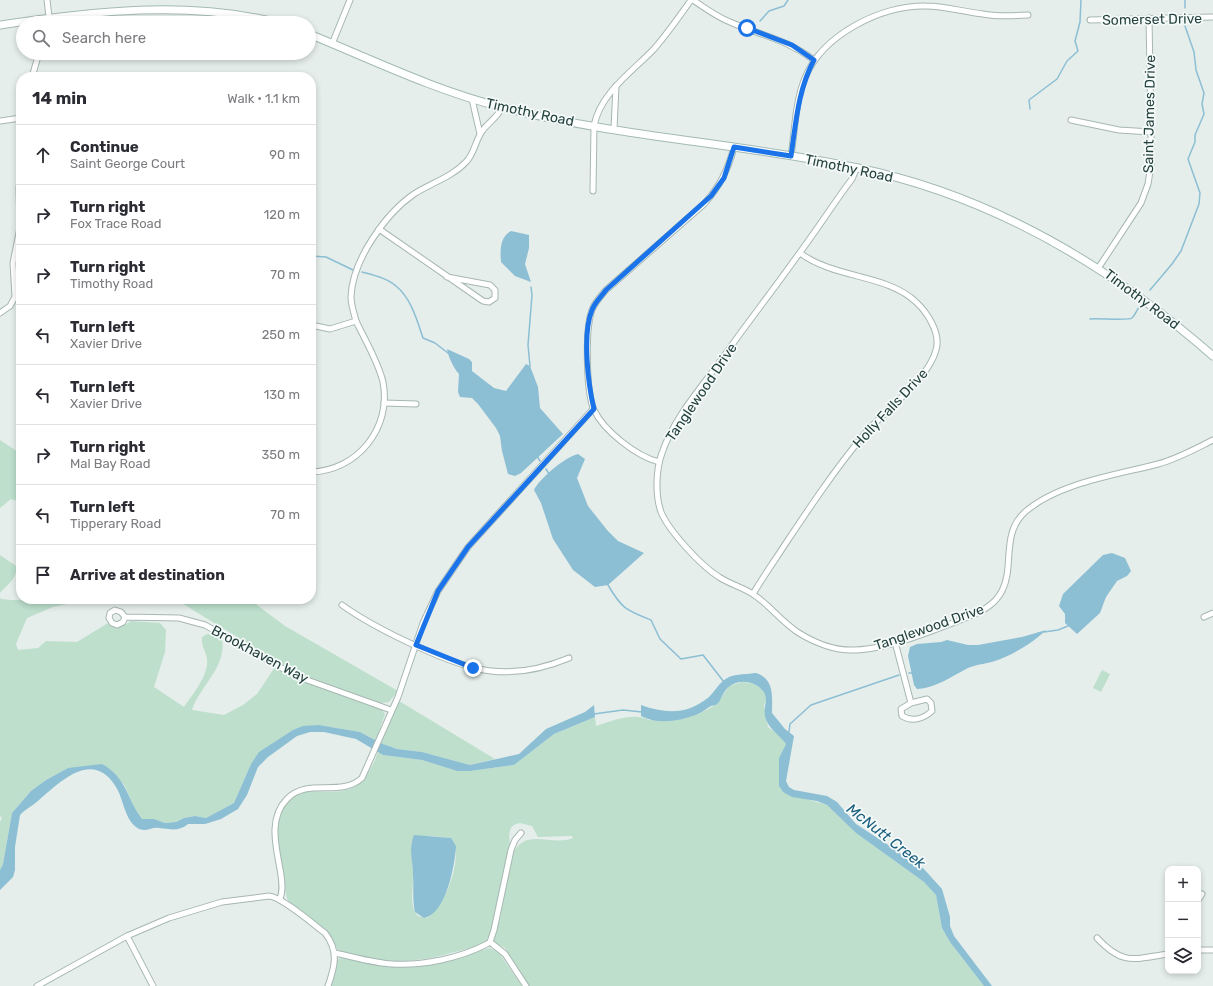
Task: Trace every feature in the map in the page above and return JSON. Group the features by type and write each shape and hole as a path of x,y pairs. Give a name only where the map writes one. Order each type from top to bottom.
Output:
{"main road":[{"path":"81,16 170,5 220,9 253,16"},
{"path":"0,25 16,23"},
{"name":"Timothy Road","path":"316,37 421,82 472,99 502,107 594,126 857,167 900,178 975,203 1031,229 1099,267 1156,308 1213,356"}],"street":[{"path":"47,0 48,16"},
{"path":"332,44 350,0"},
{"path":"593,191 594,126 600,111 616,86 653,50 692,0 729,22 780,39 792,45 814,60"},
{"path":"791,156 804,79 814,60 831,43 852,28 880,14 895,10 927,6 997,16 1028,15"},
{"name":"Somerset Drive","path":"1090,20 1213,17"},
{"name":"Saint James Drive","path":"1099,267 1136,210 1145,193 1150,174 1151,132 1149,18"},
{"path":"33,72 37,60"},
{"path":"614,129 616,86"},
{"path":"472,99 480,134"},
{"path":"316,471 338,466 359,453 378,429 384,403 382,378 356,321 351,298 354,278 379,229 400,205 422,189 457,170 466,162 475,148 480,134 499,114 502,107"},
{"path":"0,121 16,119"},
{"path":"1071,120 1119,130 1151,132"},
{"path":"659,462 643,456 628,446 606,427 594,409 589,384 588,345 592,308 606,290 711,196 724,178 734,147"},
{"name":"Tanglewood Drive","path":"857,167 852,179 800,253 686,409 668,438 659,462 659,503 661,512 671,528 697,559 712,572 753,594 796,632 827,645 855,650 894,642 970,616 992,606 1002,592 1006,582 1015,528 1024,514 1034,506 1070,488 1093,480 1171,460 1213,440"},
{"path":"379,229 447,277 483,301 489,302 495,298 495,290 490,285 447,277"},
{"path":"0,313 10,306 15,297 12,270 16,243"},
{"name":"Holly Falls Drive","path":"753,594 774,560 834,472 863,436 927,369 934,358 938,345 934,330 926,314 907,294 887,286 830,270 818,265 800,253"},
{"path":"316,327 330,329 356,321"},
{"path":"384,403 416,404"},
{"path":"280,899 282,889 275,828 279,808 290,796 300,789 338,788 356,783 362,778 404,680 416,645 438,591 468,547 594,409"},
{"path":"342,605 356,614 416,645 473,668 492,671 531,670 557,663 568,658"},
{"path":"1204,617 1213,613"},
{"name":"Brookhaven Way","path":"125,618 179,618 205,625 296,676 391,710"},
{"path":"894,642 911,703"},
{"path":"927,699 931,703 932,712 918,719 907,719 902,716 901,709 911,703 927,699"},
{"path":"335,953 374,962 404,964 425,962 463,954 484,946 490,942 511,850 515,840 521,833"},
{"path":"37,986 127,936 169,918 204,906 269,896 280,899 325,933 333,944 335,953 328,986"},
{"path":"127,936 153,986"},
{"path":"1097,938 1109,950 1121,957 1135,959 1165,954"},
{"path":"490,942 505,954 526,986"},
{"path":"1201,950 1213,950"}],"green space":[{"path":"0,440 16,451 16,500 11,499 0,508"},
{"path":"0,555 16,566 16,570 14,578 0,593"},
{"path":"0,597 1,599 16,600 16,604 67,604 53,607 27,618 16,644 18,650 38,648 46,641 77,642 108,623 117,627 123,626 131,621 160,623 166,630 165,652 154,687 184,707 200,684 206,671 207,659 202,643 202,637 207,634 217,635 222,639 221,659 192,710 224,715 243,705 257,694 275,667 297,678 381,708 385,714 376,740 360,732 319,725 293,730 251,764 234,803 206,818 195,816 184,818 176,822 165,823 154,819 142,820 135,810 125,786 110,769 68,768 46,780 31,791 12,813 3,864 0,870 0,822 2,818 0,816"},
{"path":"183,604 256,604 285,626 398,691 389,702 381,703 298,674"},
{"path":"1102,670 1110,674 1101,692 1093,688"},
{"path":"742,682 750,683 760,688 767,698 764,705 768,727 780,736 786,744 779,758 779,786 783,792 827,805 856,833 924,882 936,895 942,928 950,942 984,986 528,986 505,948 494,942 493,939 500,919 512,855 517,846 524,841 531,839 565,840 573,838 572,836 538,837 532,826 520,823 513,826 510,831 510,845 491,933 483,945 419,960 397,961 359,957 340,951 327,931 290,905 285,890 277,825 278,818 282,810 290,799 297,794 315,791 343,791 357,785 368,772 378,752 383,755 422,760 457,771 470,771 514,765 554,734 595,717 596,726 629,717 649,720 699,714 717,704 729,686","holes":["431,836 451,838 456,853 454,870 448,889 444,898 433,913 427,918 418,916 412,902 412,840"]},
{"path":"399,701 495,759 470,765 422,752 397,749 380,743"},
{"path":"490,948 499,953 522,986 331,986 337,960 341,958 407,966 454,959"}],"water":[{"path":"511,231 529,235 529,248 525,264 531,282 515,276 501,262 501,248 503,240"},
{"path":"447,349 469,359 472,362 472,371 494,388 506,391 526,364 530,366 538,387 540,408 563,434 521,473 515,476 508,474 500,436 496,428 472,398 460,397 458,392 459,374 455,369"},
{"path":"578,454 585,459 577,478 588,506 618,541 644,553 608,585 595,587 573,570 553,539 541,503 534,490 541,480 553,469 566,459"},
{"path":"1112,553 1125,558 1131,571 1127,576 1117,581 1106,597 1100,613 1077,634 1065,623 1065,614 1059,606 1063,594 1103,555"},
{"path":"1046,630 1029,644 1002,658 968,668 931,686 917,689 914,685 908,656 910,647 917,644 947,640 968,645 978,645 1022,637"},
{"path":"756,673 767,680 769,684 772,695 772,713 785,729 794,736 786,781 789,787 794,790 827,796 837,802 856,824 896,850 916,866 923,868 942,889 950,917 950,926 954,936 992,986 984,986 950,942 942,928 936,895 924,882 856,833 827,805 817,801 792,797 783,792 779,786 779,758 786,744 766,721 766,696 758,686 748,682 733,684 725,691 716,705 684,719 662,721 647,719 641,716 641,705 659,710 684,710 701,703 729,677"},
{"path":"594,705 595,717 554,734 514,765 470,771 457,771 422,760 383,755 356,739 324,732 310,732 297,736 268,757 258,767 247,795 238,809 221,819 205,824 188,824 178,829 139,829 129,819 116,787 107,776 97,770 87,769 77,772 57,785 20,815 15,847 15,870 13,877 0,890 0,870 3,864 12,813 31,791 46,780 68,768 102,764 111,770 122,782 142,819 154,819 165,823 176,822 184,818 195,816 206,818 234,803 251,764 259,752 293,730 303,726 319,725 360,732 383,744 397,749 422,752 470,765 519,754 546,729 585,712"},
{"path":"414,835 451,838 456,846 454,865 444,898 432,915 424,918 415,912 414,907 411,845"}],"waterway":[{"path":"760,21 769,11 784,6 788,0"},
{"path":"1030,109 1029,100 1057,79 1067,61 1078,51 1075,41 1080,22 1081,0"},
{"path":"1185,0 1185,8"},
{"path":"1150,290 1181,251 1199,204 1200,193 1188,159 1195,142 1195,135 1204,114 1202,104 1204,93 1196,70 1194,52 1185,26"},
{"path":"316,256 326,257 353,270"},
{"path":"362,272 384,279 396,286 410,303 423,338 435,343 448,353"},
{"path":"530,366 528,345 532,295 531,287"},
{"path":"1090,319 1129,319 1133,317 1139,307"},
{"path":"537,456 540,461"},
{"path":"546,469 549,474"},
{"path":"608,585 625,608 651,620 660,639 681,659 703,655 724,682"},
{"path":"1044,632 1058,630 1068,626"},
{"path":"789,732 790,724 811,705 899,675"},
{"name":"McNutt Creek","path":"594,714 623,710 642,712"}],"route":[{"path":"473,668 416,645 423,624 438,591 468,547 594,409 588,372 589,327 592,308 606,290 704,204 718,188 724,178 734,147 791,156 801,90 804,79 814,60 802,51 780,39 747,28"}]}
